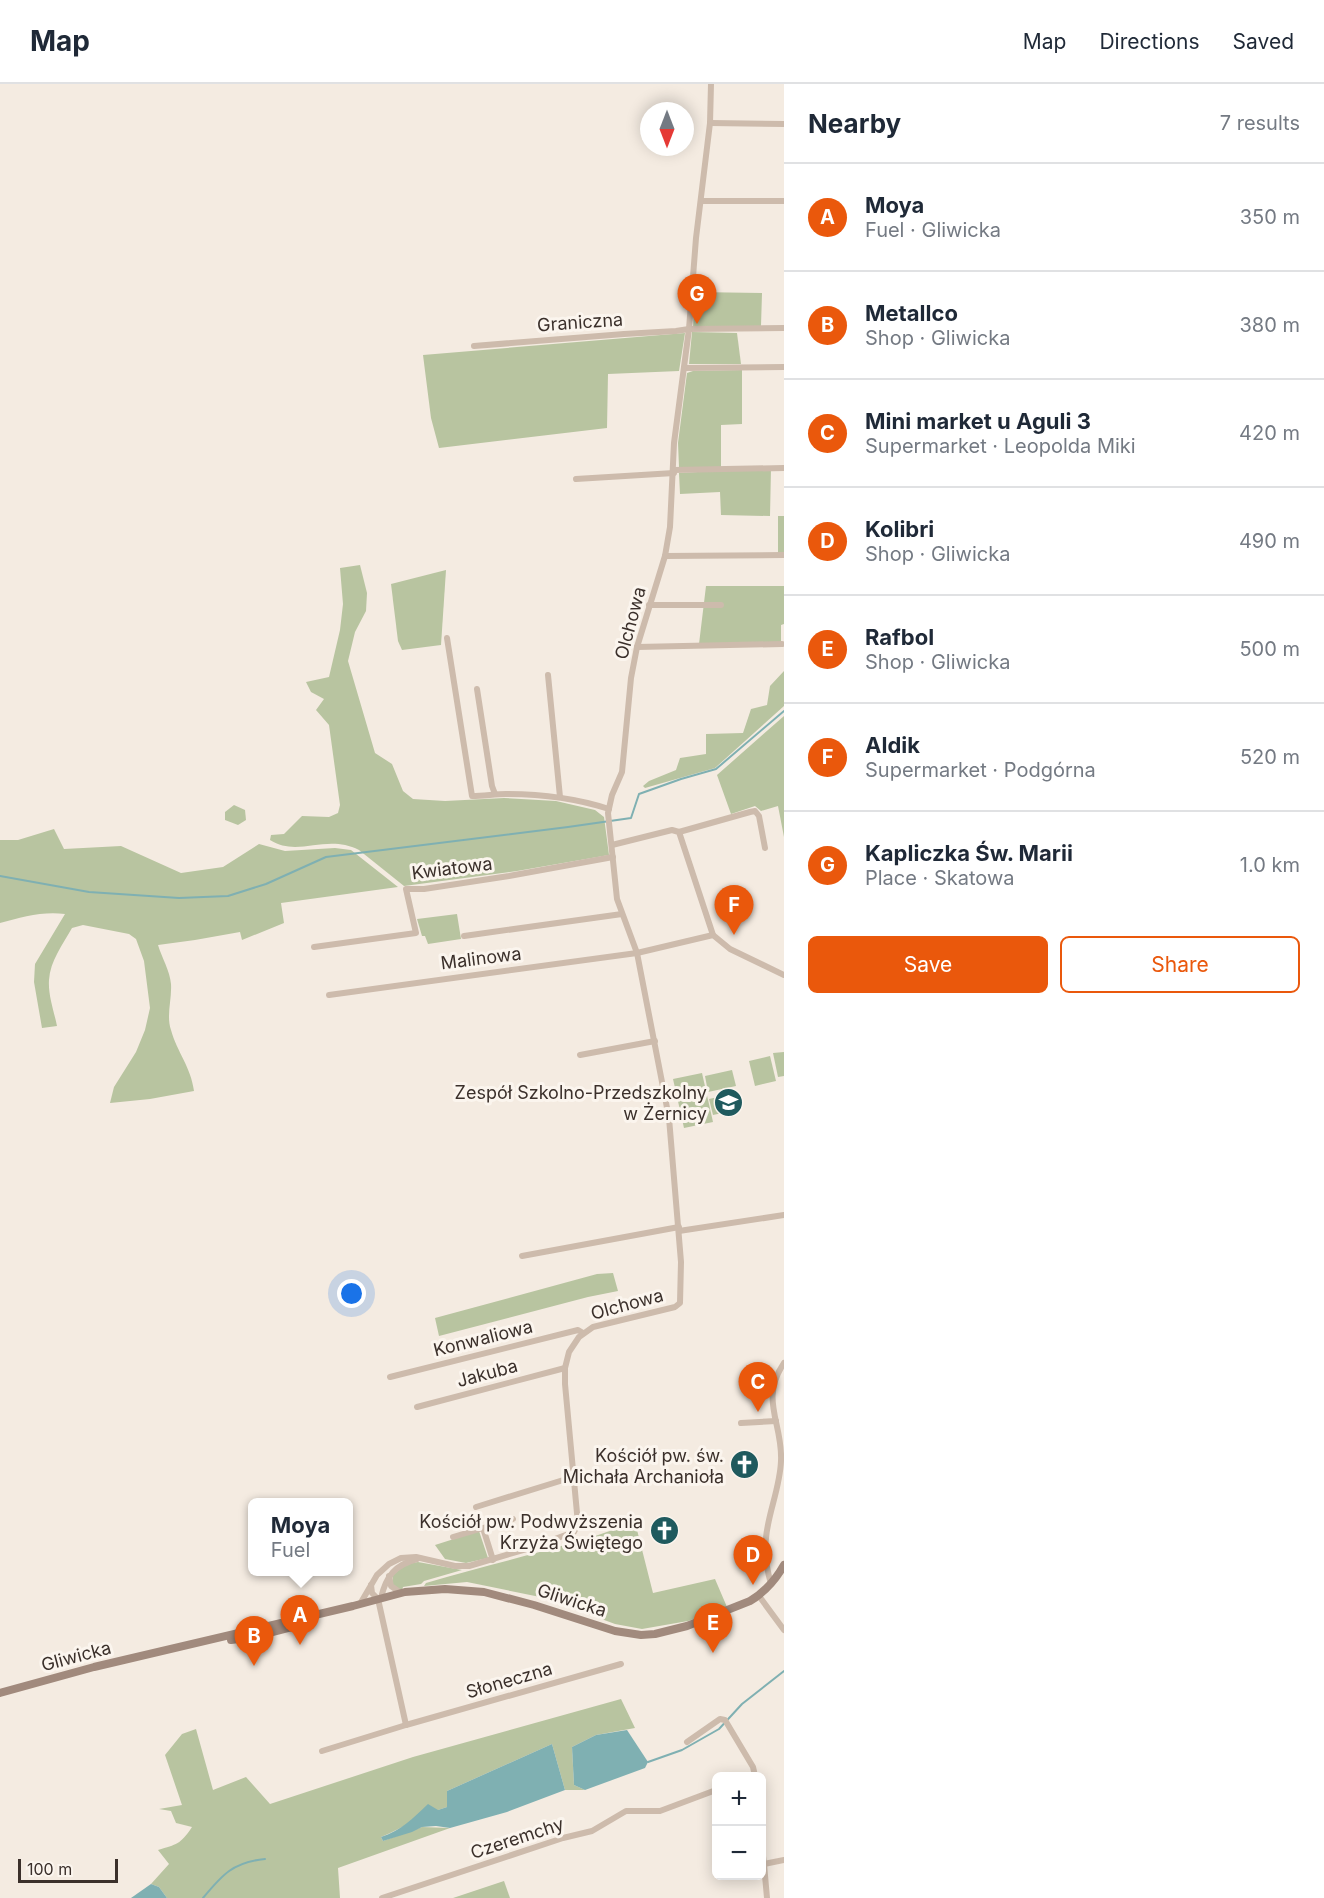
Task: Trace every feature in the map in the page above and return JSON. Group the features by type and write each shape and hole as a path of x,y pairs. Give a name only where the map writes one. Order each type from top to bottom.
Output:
{"street":[{"name":"Olchowa","path":"357,1605 381,1570 393,1562 410,1557 459,1567 473,1565 560,1538 576,1529 578,1521 565,1384 565,1368 572,1347 583,1333 603,1324 678,1305 681,1301 682,1273 669,1118 637,953 615,892 609,809 622,772 636,647 665,555 671,517 675,443 710,123 711,84"},
{"path":"710,123 784,124"},
{"path":"700,201 784,201"},
{"name":"Graniczna","path":"474,346 676,332 689,329 784,328"},
{"path":"684,368 784,367"},
{"path":"576,479 674,472 784,468"},
{"path":"665,555 784,555"},
{"path":"649,605 721,605"},
{"path":"447,638 472,796 495,794 560,797 580,800 609,809"},
{"path":"636,647 782,644"},
{"path":"548,675 560,797"},
{"path":"477,688 495,794"},
{"path":"612,845 672,830 679,832 755,812 759,816 765,848"},
{"path":"679,832 713,935 730,949 784,975"},
{"name":"Kwiatowa","path":"314,947 416,933 406,889 466,883 613,857"},
{"path":"464,936 622,914"},
{"name":"Malinowa","path":"328,995 637,953 713,935"},
{"path":"580,1055 655,1041"},
{"path":"522,1256 679,1229 784,1215"},
{"name":"Konwaliowa","path":"390,1377 578,1330 583,1333"},
{"path":"771,1584 766,1541 781,1462 772,1393 775,1380 784,1363"},
{"name":"Jakuba","path":"417,1407 565,1368"},
{"path":"741,1423 776,1421"},
{"path":"476,1507 573,1477"},
{"path":"453,1537 513,1520"},
{"path":"483,1528 493,1560"},
{"path":"406,1725 379,1598 389,1576 400,1565 423,1558"},
{"name":"Gliwicka","path":"0,1693 94,1667 195,1644 254,1637 315,1621 357,1605 401,1593 445,1589 484,1592 534,1605 615,1631 641,1635 664,1632 728,1611 759,1596 771,1584 784,1565"},
{"path":"389,1576 391,1586 401,1593"},
{"path":"370,1584 372,1593 379,1598"},
{"path":"759,1596 784,1630"},
{"name":"Słoneczna","path":"322,1751 621,1664"},
{"path":"687,1742 720,1719 727,1722 753,1767 754,1772"},
{"name":"Czeremchy","path":"382,1898 563,1838 592,1831 626,1812 660,1811 712,1792"},
{"path":"766,1864 784,1860"},
{"path":"765,1880 766,1898"}],"green space":[{"path":"695,292 762,293 761,326 693,327"},
{"path":"692,332 737,333 741,364 689,364"},
{"path":"685,333 679,371 608,374 607,428 439,448 431,418 423,355"},
{"path":"742,370 742,424 721,425 721,467 679,467 678,443 687,373"},
{"path":"771,468 770,516 721,515 720,492 680,494 679,473"},
{"path":"778,516 784,516 784,552 778,553"},
{"path":"360,565 367,593 366,611 355,632 348,661 375,753 392,764 403,791 413,799 445,801 504,798 556,801 595,810 604,817 609,855 517,871 404,886 359,850 347,845 324,844 291,847 270,840 271,835 284,834 302,816 329,817 338,813 340,805 329,725 316,710 324,699 311,692 306,682 329,677 340,630 343,604 340,568"},
{"path":"446,570 441,645 402,650 398,641 391,584"},
{"path":"706,586 784,586 784,624 781,625 781,642 699,644"},
{"path":"784,671 784,706 715,768 645,788 643,786 649,781 676,770 680,758 706,754 706,734 743,733 751,709 767,705 770,686"},
{"path":"784,716 784,837 778,806 761,811 755,806 731,814 717,775"},
{"path":"234,805 245,810 246,820 238,825 225,820 225,812"},
{"path":"54,829 64,849 121,846 181,873 223,867 259,844 285,851 335,848 351,850 398,887 281,903 284,923 242,940 240,932 158,945 170,979 170,1024 190,1074 194,1091 110,1103 114,1087 136,1052 145,1030 150,1008 144,961 136,939 129,934 83,925 72,928 50,973 49,991 57,1026 42,1028 34,982 35,964 65,914 41,914 0,923 0,840 18,840"},
{"path":"457,914 461,939 428,944 425,936 422,936 417,919"},
{"path":"784,1052 784,1076 778,1077 773,1053"},
{"path":"770,1056 776,1081 755,1086 749,1061"},
{"path":"732,1070 736,1086 708,1092 705,1076"},
{"path":"702,1073 713,1122 684,1128 673,1079"},
{"path":"737,1093 741,1109 713,1115 709,1099"},
{"path":"613,1273 618,1291 439,1336 435,1318 597,1274"},
{"path":"635,1522 653,1593 715,1579 727,1607 688,1621 642,1629 615,1624 545,1598 467,1582 424,1586 426,1583 452,1575 557,1547"},
{"path":"479,1531 488,1558 466,1563 445,1559 435,1545"},
{"path":"418,1562 462,1570 424,1581 421,1584 403,1587 402,1590 392,1585 393,1575 406,1564"},
{"path":"621,1699 635,1728 596,1735 572,1747 574,1785 585,1790 565,1790 552,1744 447,1791 447,1807 381,1837 383,1841 422,1827 450,1828 338,1868 340,1898 167,1898 159,1887 151,1884 169,1864 158,1850 178,1843 192,1827 176,1823 171,1811 159,1809 182,1805 165,1755 182,1734 196,1729 213,1790 246,1777 270,1804 413,1757"},
{"path":"504,1881 510,1898 453,1898"}],"water":[{"path":"627,1730 648,1762 645,1768 585,1790 574,1785 572,1747 596,1735"},
{"path":"552,1744 565,1790 507,1812 450,1828 422,1827 383,1841 381,1837 401,1827 428,1804 438,1810 447,1807 447,1791"},
{"path":"151,1884 159,1887 167,1898 131,1898"}],"waterway":[{"path":"0,876 89,892 179,898 228,896 266,884 326,857 631,818 639,794 716,769 784,711"},
{"path":"648,1762 682,1750 719,1729 742,1704 784,1671"},
{"path":"203,1898 229,1871 244,1863 265,1859"}],"place":[{"name":"Kapliczka Św. Marii","path":"697,324"},
{"name":"Aldik","path":"734,935"},
{"name":"Zespół Szkolno-Przedszkolny w Żernicy","path":"728,1102"},
{"name":"Mini market u Aguli 3","path":"758,1412"},
{"name":"Kościół pw. św. Michała Archanioła","path":"745,1465"},
{"name":"Kościół pw. Podwyższenia Krzyża Świętego","path":"664,1531"},
{"name":"Kolibri","path":"753,1585"},
{"name":"Moya","path":"300,1645"},
{"name":"Rafbol","path":"713,1653"},
{"name":"Metallco","path":"254,1666"}]}
